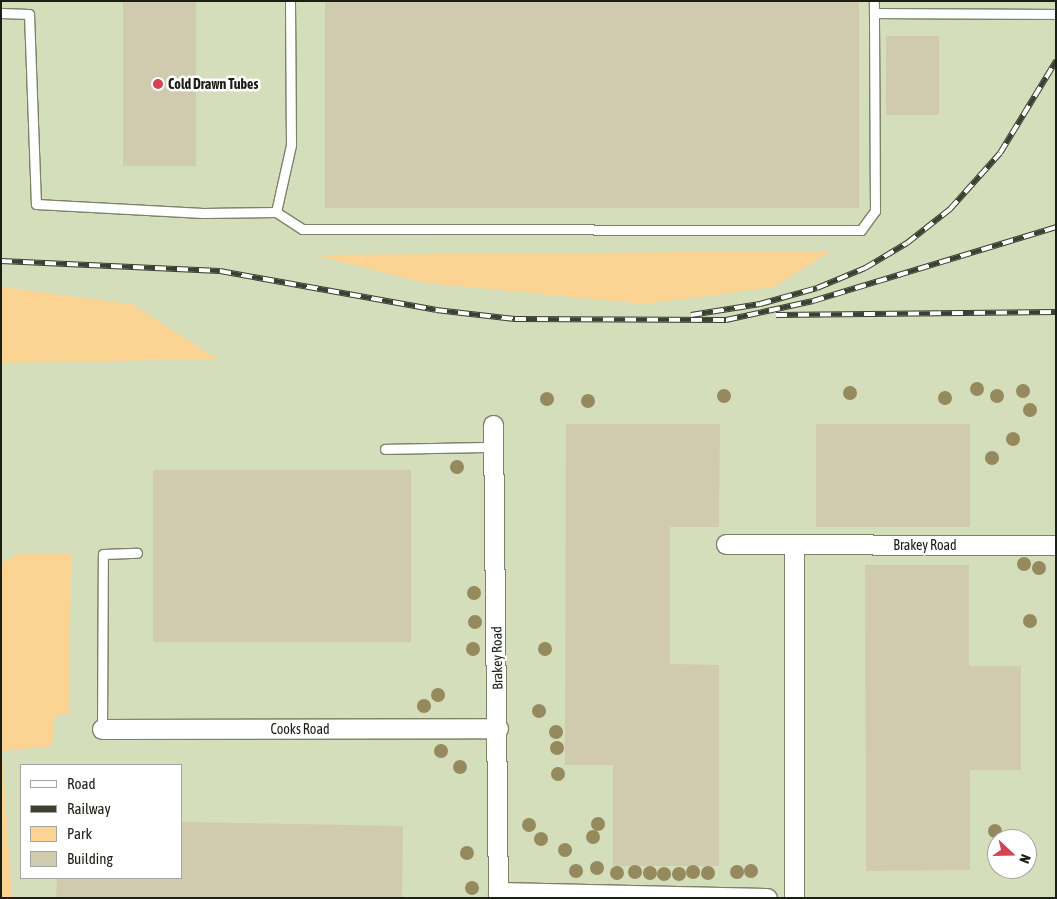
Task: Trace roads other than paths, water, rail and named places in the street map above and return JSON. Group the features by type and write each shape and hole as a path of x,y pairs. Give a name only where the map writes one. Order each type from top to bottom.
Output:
{"street":[{"name":"Brakey Road","path":"494,425 498,895 767,898"},
{"name":"Brakey Road","path":"726,544 1056,545"},
{"path":"794,545 794,898"},
{"name":"Cooks Road","path":"102,729 498,728"}],"lane":[{"path":"276,212 290,146 290,1"},
{"path":"1,12 29,14 36,204 276,212 302,229 860,230 875,211 874,1"},
{"path":"874,13 1056,14"},
{"path":"385,449 494,447"},
{"path":"102,729 103,554 137,553"}],"railway":[{"path":"691,315 760,304 817,288 865,268 907,243 950,209 1000,153 1056,61"},
{"path":"1,261 220,271 436,310 515,319 726,320 813,301 1056,227"},
{"path":"776,315 1056,312"}],"place":[{"name":"Cold Drawn Tubes","path":"158,84"}]}
